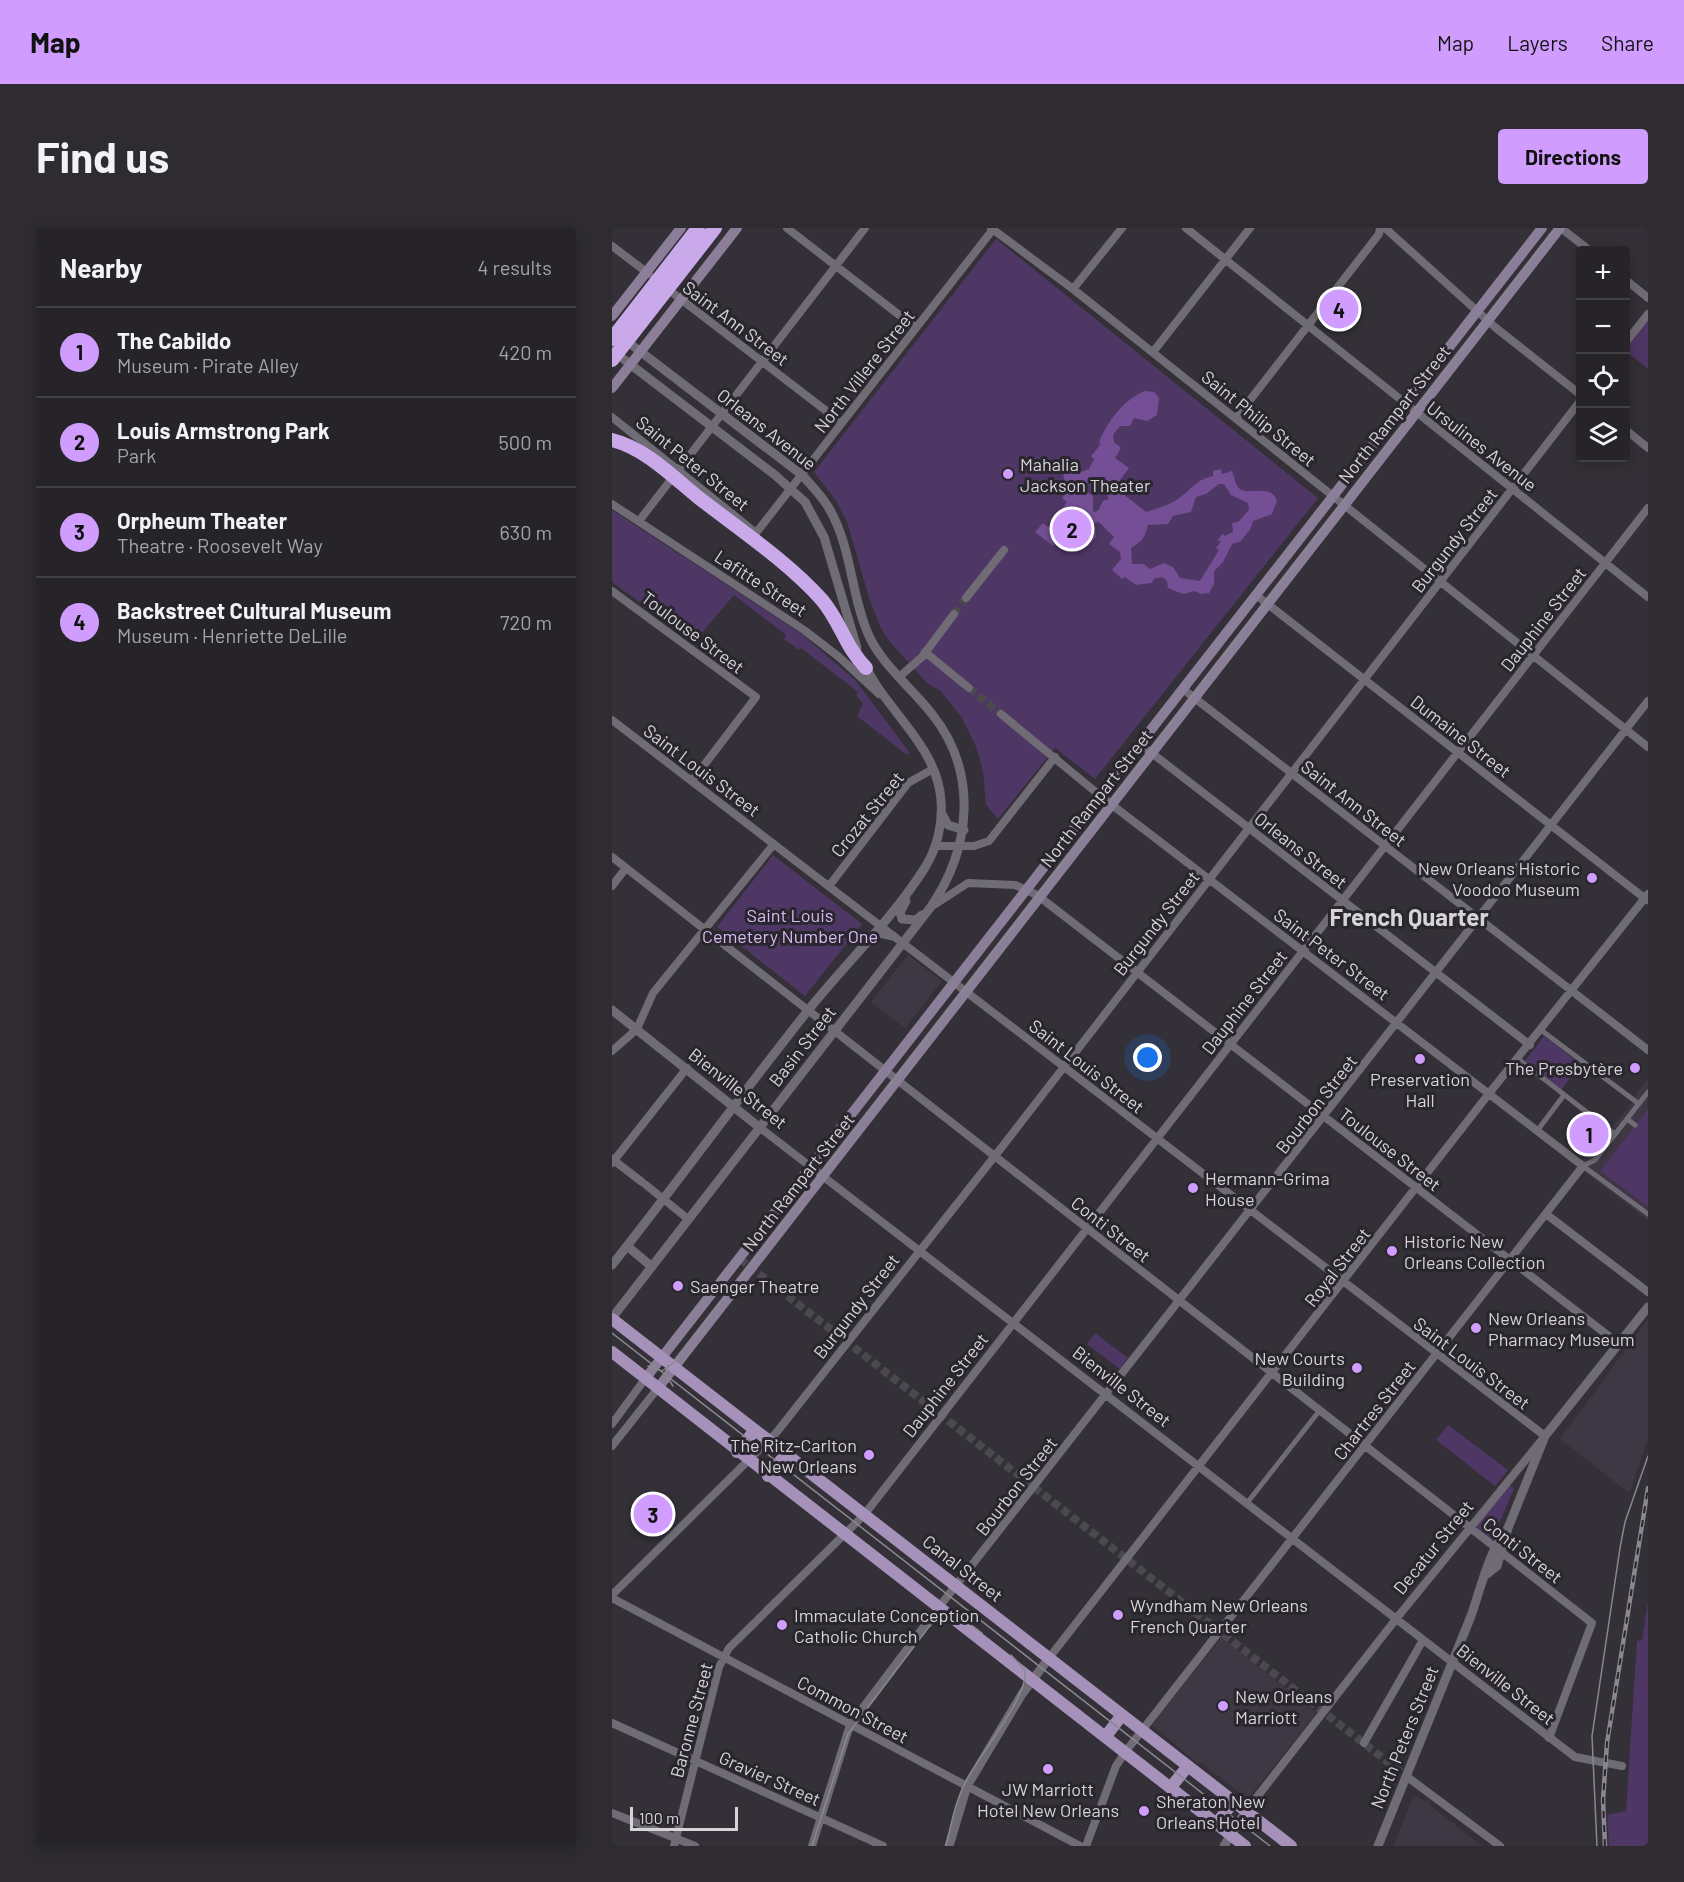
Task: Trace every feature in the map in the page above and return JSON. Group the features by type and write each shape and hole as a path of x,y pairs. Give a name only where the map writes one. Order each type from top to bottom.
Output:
{"highway":[{"path":"612,339 653,275 676,250 683,228"},
{"path":"653,275 698,228"},
{"path":"612,360 715,228"},
{"path":"612,440 644,456 800,579 828,607 853,655 866,668"}],"main road":[{"path":"612,388 736,228"},
{"name":"North Rampart Street","path":"645,1379 1542,228"},
{"name":"North Rampart Street","path":"658,1388 1561,228"},
{"path":"612,316 653,275"},
{"name":"Canal Street","path":"612,1318 1291,1846"},
{"path":"612,1352 748,1461 1126,1751 1245,1846"},
{"path":"737,1452 755,1430"},
{"path":"768,1476 786,1454"},
{"path":"1106,1736 1122,1715"},
{"path":"1171,1787 1188,1766"},
{"path":"1216,1823 1234,1801"}],"street":[{"path":"787,228 916,328"},
{"path":"639,521 676,470 865,228"},
{"path":"1073,289 1122,228"},
{"name":"Ursulines Avenue","path":"1186,228 1648,597"},
{"path":"1153,352 1250,228"},
{"path":"1236,418 1383,228 1488,321 1576,390"},
{"path":"1561,228 1584,246"},
{"name":"Saint Philip Street","path":"993,229 1153,352 1648,747"},
{"name":"North Villere Street","path":"756,533 993,229"},
{"name":"Saint Ann Street","path":"612,246 653,275 681,300 842,423"},
{"path":"1630,282 1648,297"},
{"path":"1630,337 1648,314"},
{"name":"Orleans Avenue","path":"612,330 802,475 831,511 845,550 870,637 899,677 937,720 955,754 964,793 964,830 951,872 930,908"},
{"name":"Orleans Avenue","path":"612,350 792,488 814,514 829,555 848,625 866,668 884,699 924,751 933,769 939,789 941,811 935,846 926,866"},
{"name":"Burgundy Street","path":"612,1597 769,1440 1249,829 1576,406"},
{"name":"Saint Peter Street","path":"612,417 756,533"},
{"path":"1630,433 1648,448"},
{"name":"Lafitte Street","path":"612,504 804,630 863,677 884,699"},
{"name":"Dauphine Street","path":"864,1515 1648,508"},
{"path":"829,555 845,550"},
{"path":"966,598 1004,550"},
{"name":"Toulouse Street","path":"612,591 756,697 692,781"},
{"name":"Dumaine Street","path":"1256,595 1551,826 1647,898"},
{"path":"899,677 925,652 954,614"},
{"path":"925,652 969,688"},
{"name":"Saint Ann Street","path":"1183,689 1648,1050"},
{"name":"Bourbon Street","path":"812,1846 850,1725 938,1608 1648,701"},
{"name":"Saint Peter Street","path":"1001,714 1209,879 1648,1214"},
{"name":"Saint Louis Street","path":"612,720 1343,1284 1545,1436"},
{"name":"Orleans Street","path":"1140,744 1530,1045"},
{"path":"935,846 982,845 989,841 1055,757"},
{"name":"Crozat Street","path":"829,886 908,783 933,769"},
{"path":"941,811 948,825 964,830"},
{"path":"612,1051 637,1029 653,993 703,928 774,844"},
{"name":"Conti Street","path":"612,857 807,1012 1592,1623 1549,1738"},
{"path":"926,866 916,889 901,907 900,916 906,921 916,920 930,908"},
{"name":"Basin Street","path":"612,1265 807,1012 872,936 926,866"},
{"path":"612,886 626,868"},
{"name":"Toulouse Street","path":"930,908 968,883 1007,884 1028,890 1040,897 1619,1344"},
{"name":"Royal Street","path":"1049,1658 1417,1189 1488,1094 1647,898"},
{"name":"Basin Street","path":"612,1318 930,908"},
{"path":"872,936 893,936"},
{"name":"Bienville Street","path":"612,1010 759,1127 920,1249 1549,1738 1575,1757 1622,1766"},
{"path":"1541,1030 1639,1104"},
{"path":"1518,1059 1615,1134"},
{"path":"687,1068 613,1161 688,1219"},
{"name":"Chartres Street","path":"1086,1846 1116,1766 1126,1751 1546,1214 1585,1168 1595,1160 1648,1092"},
{"path":"1537,1131 1564,1095"},
{"path":"1627,1119 1635,1125"},
{"path":"1546,1214 1648,1292"},
{"path":"627,1246 651,1266"},
{"name":"Decatur Street","path":"1246,1811 1396,1619 1648,1307"},
{"path":"612,1424 645,1379"},
{"path":"612,1446 658,1388"},
{"path":"1247,1503 1320,1410"},
{"name":"North Peters Street","path":"1377,1846 1487,1574 1497,1566 1498,1550 1545,1436"},
{"name":"Baronne Street","path":"675,1843 694,1761 723,1658 729,1648 864,1515"},
{"name":"Common Street","path":"612,1597 1080,1846"},
{"path":"1364,1743 1423,1640"},
{"path":"949,1846 967,1786 1049,1658"},
{"name":"Gravier Street","path":"612,1723 883,1846"},
{"path":"1406,1776 1500,1846"},
{"path":"1224,1846 1246,1811"},
{"path":"612,1813 675,1843 695,1846"}],"shaded area":[{"path":"1145,391 1154,392 1159,398 1157,415 1147,421 1134,418 1130,426 1120,426 1113,435 1114,442 1121,448 1115,458 1129,468 1120,480 1122,493 1146,512 1174,501 1197,483 1213,476 1213,471 1221,469 1222,474 1232,471 1239,489 1268,492 1277,501 1272,514 1253,521 1251,528 1241,541 1232,544 1223,562 1214,571 1214,584 1209,593 1201,594 1195,591 1183,594 1168,588 1167,581 1162,577 1155,578 1151,583 1136,585 1125,577 1122,579 1112,570 1121,559 1120,552 1109,544 1114,537 1099,522 1094,523 1096,537 1088,546 1077,548 1061,536 1053,546 1035,532 1043,523 1048,527 1053,521 1067,502 1062,498 1069,490 1083,489 1093,496 1093,512 1098,511 1103,501 1109,499 1103,488 1099,490 1088,483 1071,486 1065,481 1063,475 1075,467 1081,472 1089,469 1094,459 1091,456 1101,444 1099,442 1107,426 1123,406","holes":["1219,484 1224,484 1231,495 1248,503 1249,510 1238,522 1232,523 1233,532 1225,536 1222,534 1218,540 1221,542 1216,548 1219,550 1200,581 1180,578 1173,567 1164,563 1150,569 1144,564 1132,564 1131,548 1142,539 1148,525 1168,524 1173,516 1191,512 1196,497 1206,494"]},
{"path":"908,955 942,981 905,1028 871,1002"},
{"path":"1648,1078 1648,1109 1600,1171 1648,1207 1648,1220 1580,1169 1580,1164 1634,1101 1634,1096"},
{"path":"1648,1319 1648,1440 1629,1493 1560,1439"},
{"name":"New Orleans Marriott","path":"1221,1637 1317,1713 1248,1799 1200,1762 1198,1764 1152,1725"},
{"path":"1414,1795 1424,1801 1430,1800 1431,1806 1482,1846 1393,1846"}],"green space":[{"path":"996,239 1318,498 1095,779 1055,748 998,819 986,805 983,772 977,749 962,718 941,691 928,684 889,641 881,628 870,601 847,522 837,502 814,472"},
{"path":"1648,319 1648,369 1630,354 1630,342"},
{"path":"612,510 802,634 856,681 910,753 907,755 857,716 863,703 856,695 858,692 801,648 799,650 784,639 786,635 734,595 694,642 612,582"},
{"name":"Saint Louis Cemetery Number One","path":"773,855 862,924 805,996 717,927"},
{"path":"1544,1036 1581,1064 1561,1090 1525,1061"},
{"path":"1648,1109 1648,1207 1600,1171"},
{"path":"1095,1333 1128,1358 1120,1369 1087,1344"},
{"path":"1448,1425 1508,1470 1495,1486 1436,1440"},
{"path":"1510,1484 1514,1489 1492,1540 1476,1528 1476,1525"},
{"path":"1648,1602 1648,1846 1609,1846 1607,1815 1626,1811 1637,1641 1642,1640"}],"tunnel":[{"path":"954,614 966,598"},
{"path":"969,688 1001,714"},
{"path":"740,1259 1406,1776"}],"tram line":[{"path":"648,1366 662,1371 675,1362 1556,228"},
{"path":"612,1333 1270,1846"},
{"path":"668,1365 665,1374 673,1386"},
{"path":"1597,1846 1592,1736 1625,1522 1648,1456"},
{"path":"812,1846 848,1734 928,1628 935,1621 948,1616 962,1619 982,1633"},
{"path":"946,1846 956,1806 965,1783 1020,1694 1025,1670 1011,1655"}],"railway":[{"path":"1605,1846 1603,1800 1607,1743 1648,1488"}],"place":[{"name":"Backstreet Cultural Museum","path":"1339,309"},
{"name":"Mahalia Jackson Theater","path":"1008,474"},
{"name":"Louis Armstrong Park","path":"1072,529"},
{"name":"New Orleans Historic Voodoo Museum","path":"1592,878"},
{"name":"Preservation Hall","path":"1420,1059"},
{"name":"The Presbytère","path":"1635,1068"},
{"name":"The Cabildo","path":"1589,1134"},
{"name":"Hermann-Grima House","path":"1193,1188"},
{"name":"Historic New Orleans Collection","path":"1392,1251"},
{"name":"Saenger Theatre","path":"678,1286"},
{"name":"New Orleans Pharmacy Museum","path":"1476,1328"},
{"name":"New Courts Building","path":"1357,1368"},
{"name":"The Ritz-Carlton New Orleans","path":"869,1455"},
{"name":"Orpheum Theater","path":"653,1514"},
{"name":"Wyndham New Orleans French Quarter","path":"1118,1615"},
{"name":"Immaculate Conception Catholic Church","path":"782,1625"},
{"name":"New Orleans Marriott","path":"1223,1706"},
{"name":"JW Marriott Hotel New Orleans","path":"1048,1769"},
{"name":"Sheraton New Orleans Hotel","path":"1144,1811"}],"district":[{"name":"French Quarter","path":"1409,916"}]}
